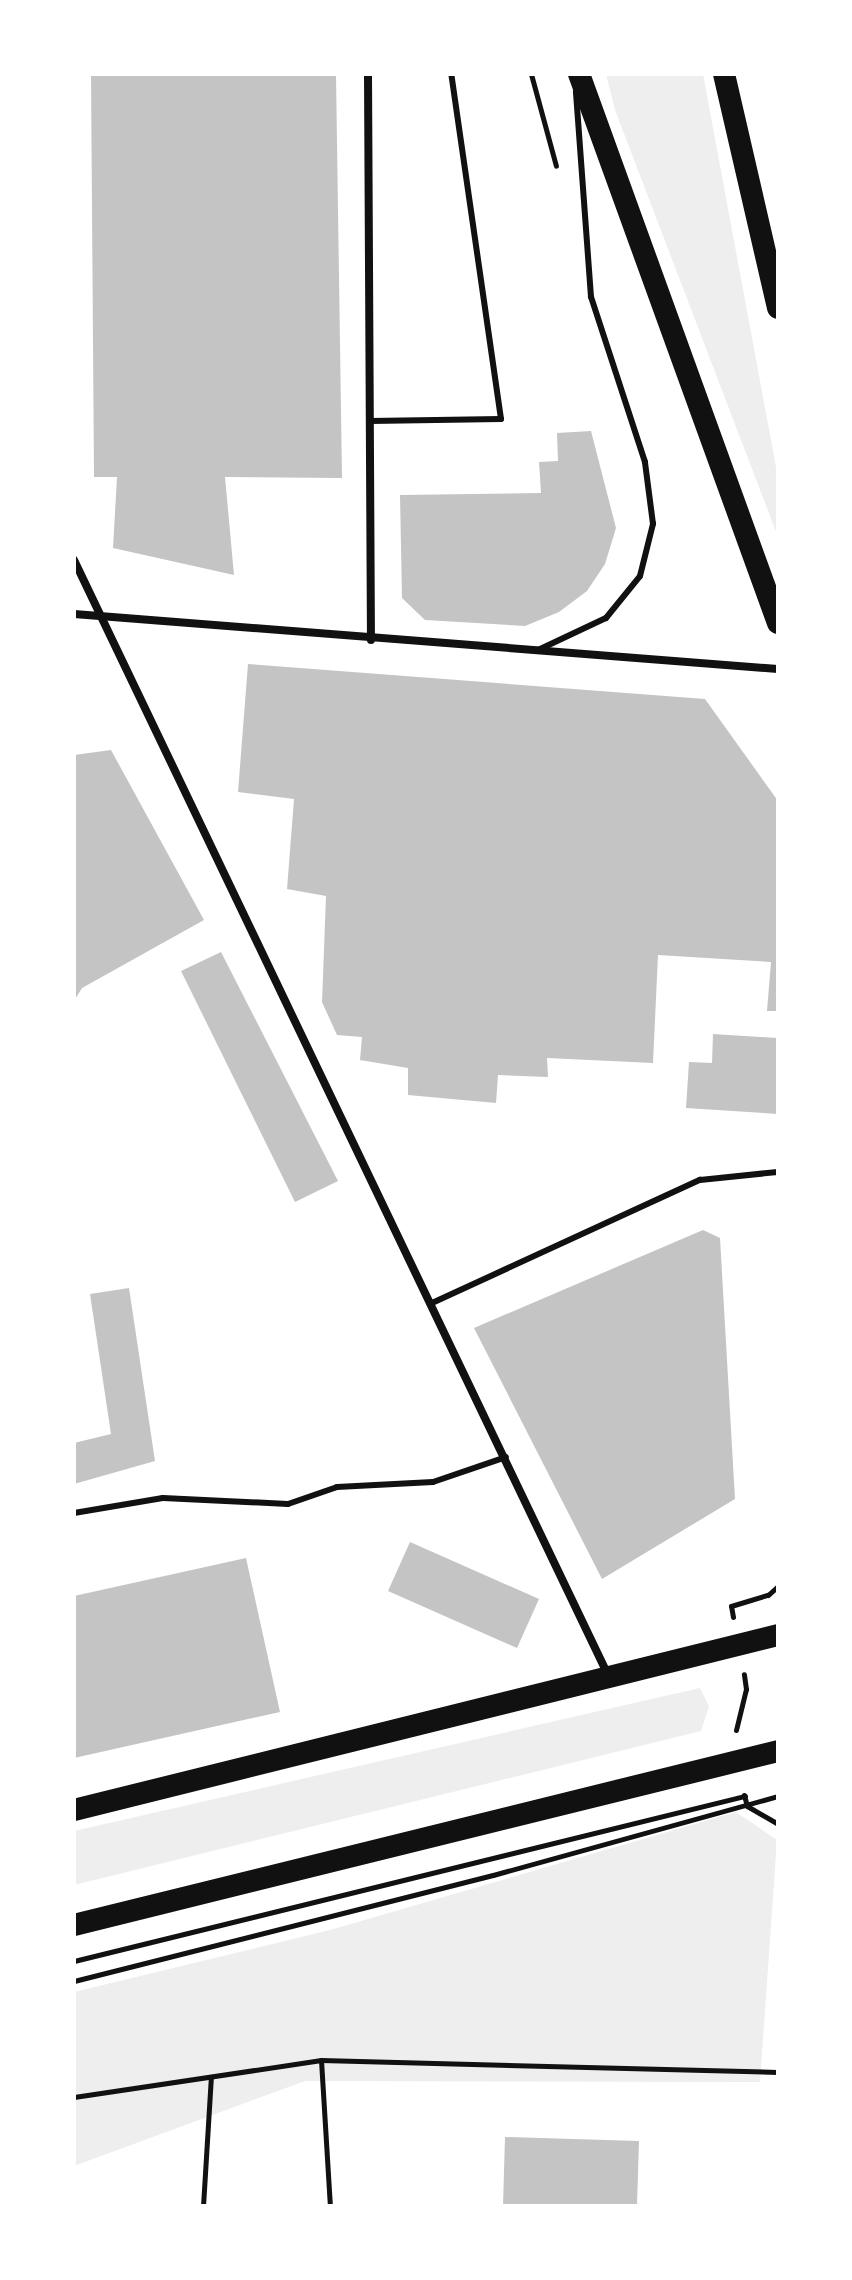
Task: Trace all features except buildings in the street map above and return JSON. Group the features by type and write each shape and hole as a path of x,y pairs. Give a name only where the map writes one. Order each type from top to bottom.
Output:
{"highway":[{"path":"577,74 778,623"},
{"path":"724,74 778,308"},
{"path":"74,1810 778,1635"},
{"path":"74,1925 778,1751"}],"street":[{"path":"368,74 371,640"},
{"path":"74,560 610,1679"},
{"path":"74,614 371,640 778,669"}],"lane":[{"path":"370,421 501,419 451,74"},
{"path":"538,650 606,618 640,576 653,524 645,462 591,297 577,74"},
{"path":"432,1303 677,1189 727,1174 778,1172"},
{"path":"74,1513 163,1498 288,1504 337,1487 433,1482 506,1457"}],"path":[{"path":"778,1586 768,1595 731,1606 746,1689 734,1720 747,1806 778,1824"},
{"path":"74,1961 745,1796"},
{"path":"74,1981 778,1796"},
{"path":"74,2097 321,2060 778,2072"},
{"path":"321,2060 330,2206"},
{"path":"203,2206 211,2077"}],"shaded area":[{"path":"606,74 703,74 778,478 778,537 615,110"},
{"path":"700,1688 709,1706 701,1731 74,1885 74,1831"},
{"path":"736,1812 777,1840 760,2082 305,2081 74,2166 74,1992 330,1930"}]}
